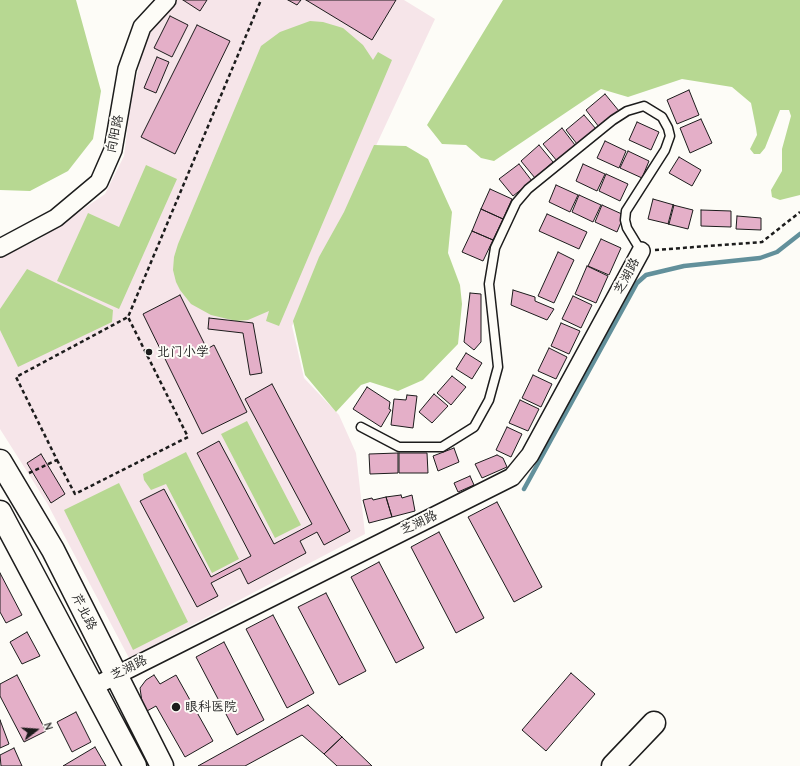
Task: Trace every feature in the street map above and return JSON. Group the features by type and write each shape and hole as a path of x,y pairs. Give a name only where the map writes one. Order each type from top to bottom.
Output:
{"main road":[{"name":"芹北路","path":"0,461 13,480 53,550 162,766"},
{"name":"芹北路","path":"0,512 135,766"},
{"path":"613,766 654,723"}],"street":[{"name":"向阳路","path":"0,248 56,218 99,182 114,150 127,69 142,27 167,0"},
{"name":"芝湖路","path":"93,687 115,674 512,477 530,455 641,251"}],"lane":[{"path":"361,427 399,448 442,447 474,426 489,400 498,367 489,284 495,248 516,203 528,188 613,120 627,111 644,106 662,117 668,128 670,136 665,150 626,210 626,228 641,251"}],"path":[{"path":"128,317 188,437 75,494 16,377 128,317 261,0"},
{"path":"641,251 762,242 800,212"},
{"path":"13,480 57,460"}],"shaded area":[{"name":"北门小学","path":"175,0 404,0 435,19 292,326 304,378 339,415 356,453 365,534 129,658 47,503 0,429 0,258 41,238 105,194 124,156 131,99 146,39"}],"green space":[{"path":"0,0 76,0 101,91 93,139 68,171 30,191 0,190"},
{"path":"503,0 800,0 800,195 780,200 772,197 771,190 782,171 782,149 791,116 789,110 780,110 765,148 760,154 754,154 750,149 757,135 751,103 732,87 682,79 628,97 601,89 494,161 481,158 466,145 442,144 427,125"},
{"path":"310,21 323,22 343,28 363,45 373,60 378,52 392,60 279,326 266,321 269,311 248,320 236,321 211,315 191,304 180,290 176,282 173,270 174,257 178,244 261,46 280,32"},
{"path":"374,145 406,146 428,159 452,212 448,253 460,285 462,304 458,344 423,380 398,391 370,382 361,385 336,412 305,375 293,321 319,257 344,212"},
{"path":"146,165 177,179 119,309 57,281 88,213 119,227"},
{"path":"27,269 113,310 112,322 18,367 0,330 0,309"},
{"path":"247,421 301,525 275,538 221,434"},
{"path":"186,452 239,559 212,573 166,484 151,490 144,480 143,474"},
{"path":"119,483 188,622 133,650 64,510"}],"building":[{"path":"183,0 207,0 200,11"},
{"path":"288,0 301,0 297,5"},
{"path":"306,0 396,0 372,40"},
{"path":"170,16 188,25 172,57 154,48"},
{"path":"197,25 230,41 175,154 141,137"},
{"path":"157,57 169,62 156,93 144,88"},
{"path":"689,90 699,115 677,124 667,100"},
{"path":"605,94 619,111 599,127 586,110"},
{"path":"584,115 596,129 577,144 566,130"},
{"path":"701,119 712,143 690,153 680,128"},
{"path":"637,122 659,132 651,150 629,140"},
{"path":"562,128 575,145 557,161 543,144"},
{"path":"605,141 626,151 619,168 597,158"},
{"path":"539,145 553,162 535,178 521,161"},
{"path":"628,151 649,161 642,178 620,168"},
{"path":"679,157 701,170 692,186 669,173"},
{"path":"519,164 532,181 513,196 499,179"},
{"path":"583,164 605,174 597,191 576,181"},
{"path":"606,174 628,184 620,201 599,191"},
{"path":"556,185 578,195 570,212 549,202"},
{"path":"490,189 512,199 503,219 481,209"},
{"path":"579,195 601,205 593,222 572,212"},
{"path":"653,199 674,205 669,224 648,219"},
{"path":"602,205 624,215 617,232 595,222"},
{"path":"673,205 693,210 688,229 668,224"},
{"path":"481,209 503,219 493,240 472,231"},
{"path":"701,210 731,211 731,227 701,226"},
{"path":"547,214 587,232 579,249 539,231"},
{"path":"737,216 761,218 761,230 736,229"},
{"path":"472,231 493,240 483,261 462,252"},
{"path":"601,239 621,248 609,275 588,266"},
{"path":"558,252 574,260 554,303 538,296"},
{"path":"587,266 608,276 596,303 575,294"},
{"path":"513,290 535,297 535,301 554,309 547,320 511,305"},
{"path":"470,293 481,294 481,342 474,350 464,342"},
{"path":"180,295 207,349 214,345 247,412 202,434 143,314"},
{"path":"573,296 592,305 581,328 562,319"},
{"path":"209,318 253,323 262,373 250,375 243,333 208,329"},
{"path":"561,323 580,331 569,354 551,346"},
{"path":"549,348 567,357 556,379 538,371"},
{"path":"466,353 482,363 472,379 456,369"},
{"path":"533,375 552,384 541,407 522,398"},
{"path":"452,376 466,387 451,405 437,393"},
{"path":"272,384 350,531 324,545 317,532 300,541 306,553 248,584 240,568 211,583 218,596 197,607 140,501 164,489 211,577 251,556 197,453 219,441 274,544 312,524 245,399"},
{"path":"367,387 390,402 389,409 391,410 381,427 353,409"},
{"path":"434,394 448,406 432,423 419,412"},
{"path":"407,395 417,396 413,428 391,425 394,399 406,400"},
{"path":"520,400 539,409 528,431 509,423"},
{"path":"507,427 522,434 511,457 496,450"},
{"path":"454,448 459,462 438,471 433,456"},
{"path":"398,453 398,473 370,474 369,454"},
{"path":"399,453 427,453 428,473 399,473"},
{"path":"41,454 65,494 51,503 27,463"},
{"path":"497,455 503,458 507,467 482,478 475,464"},
{"path":"470,476 474,485 458,492 454,483"},
{"path":"401,495 402,498 412,495 415,511 392,517 386,497"},
{"path":"386,497 392,517 369,523 363,500 372,498 373,500"},
{"path":"497,502 542,587 514,602 468,517"},
{"path":"439,532 484,618 456,633 411,547"},
{"path":"379,562 424,648 396,663 351,577"},
{"path":"0,573 22,615 6,623 0,612"},
{"path":"326,593 366,671 339,685 298,607"},
{"path":"273,615 314,693 287,708 246,629"},
{"path":"27,632 40,656 22,664 10,642"},
{"path":"224,642 264,720 237,735 196,657"},
{"path":"571,673 595,694 546,751 522,730"},
{"path":"17,675 46,731 24,742 0,696 0,684"},
{"path":"154,675 160,684 176,675 213,741 185,757 156,706 147,711 142,702 140,688 146,680"},
{"path":"308,705 342,737 324,754 302,735 245,766 198,766"},
{"path":"76,712 91,742 72,752 57,722"},
{"path":"0,720 9,744 0,748"},
{"path":"342,737 372,766 337,766 324,754"},
{"path":"95,747 106,766 63,766"},
{"path":"14,748 22,766 1,766 0,755"}],"waterway":[{"path":"524,489 637,283 646,275 684,266 760,258 777,252 800,234"}],"place":[{"name":"北门小学","path":"149,352"},
{"name":"眼科医院","path":"176,707"}]}
